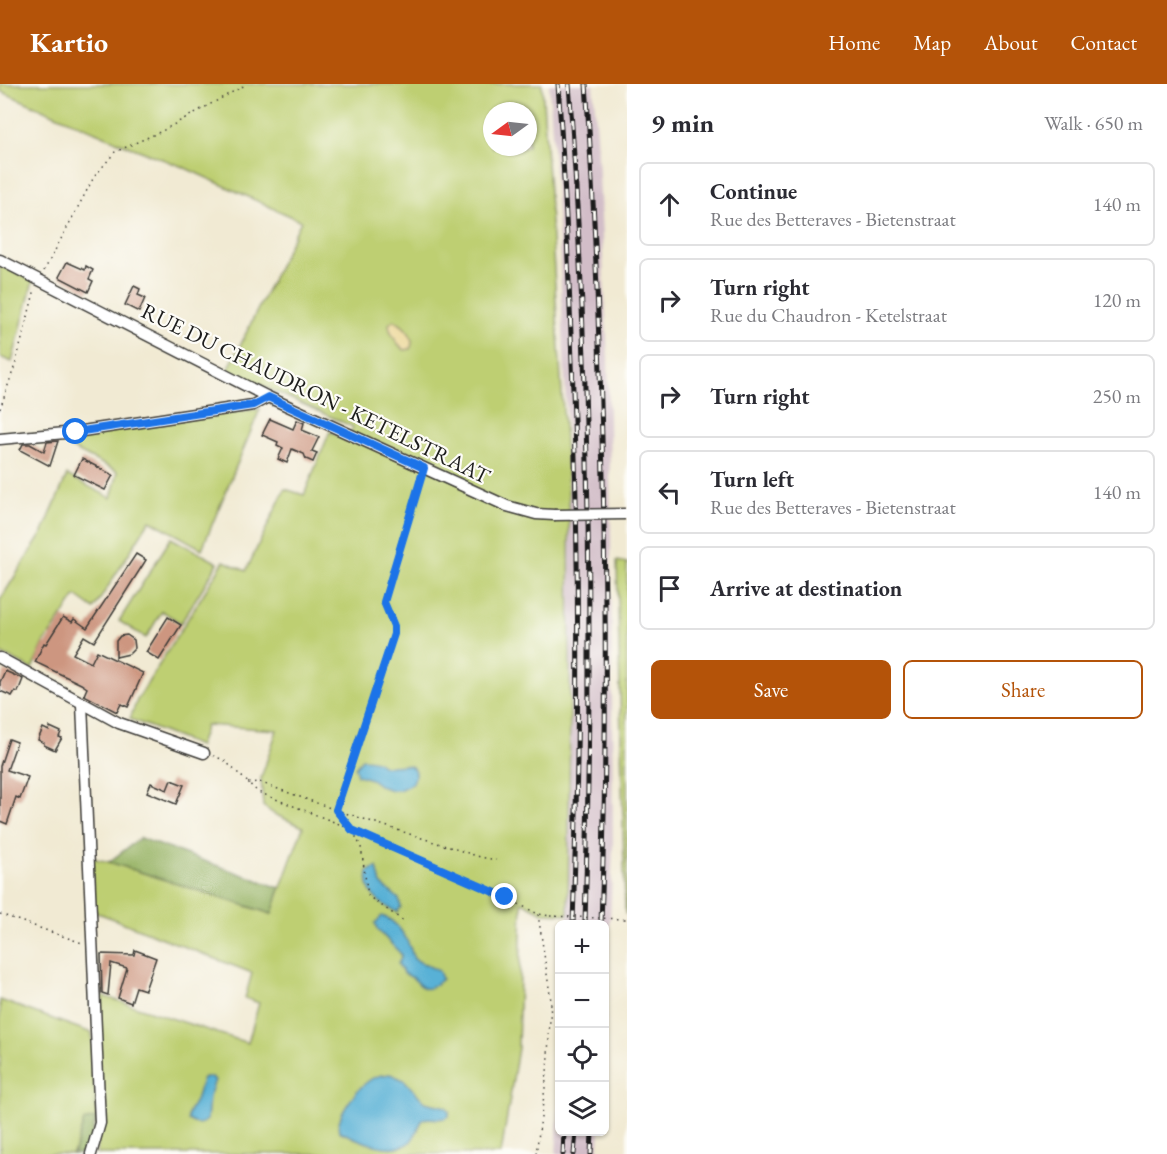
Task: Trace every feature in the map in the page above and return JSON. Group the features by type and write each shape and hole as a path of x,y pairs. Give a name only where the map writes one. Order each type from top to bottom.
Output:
{"street":[{"name":"RUE DU CHAUDRON - KETELSTRAAT","path":"0,260 268,397 521,511 554,515 626,514"},
{"path":"0,439 76,432 253,405 268,397"},
{"path":"0,658 119,723 204,753"},
{"path":"82,704 100,1123 92,1154"}],"path":[{"path":"0,409 16,362 39,279 94,177 116,152 162,131 247,84"},
{"path":"336,810 394,634 394,626 384,602 424,468"},
{"path":"204,753 224,760 258,792 352,830 505,897 538,914 626,919"},
{"path":"248,783 259,782 480,858 496,860"},
{"path":"336,810 352,830 361,847 364,881 368,896 405,922"},
{"path":"0,914 92,947"},
{"path":"536,1154 547,1073 550,1001 538,914"}],"shaded area":[{"path":"549,84 593,84 608,359 613,850 609,948 609,920 568,920 571,707 570,506 560,258"},
{"path":"557,1136 600,1136 598,1154 556,1154"}],"green space":[{"path":"0,84 542,84 569,503 568,914 543,913 522,902 518,1048 501,1154 97,1154 97,994 248,1043 259,1003 245,998 252,973 93,911 92,858 271,914 303,827 274,814 263,806 261,778 277,730 206,725 199,746 130,719 137,700 224,561 246,571 285,489 304,495 330,431 347,441 353,427 228,370 301,221 183,167 0,91"},
{"path":"0,265 33,281 12,362 0,357"},
{"path":"260,409 202,549 150,520 94,609 76,596 44,643 32,669 0,653 0,600 43,532 67,475 111,498 118,472 71,448 73,436 218,413"},
{"path":"171,538 218,563 181,623 162,611 146,638 119,621"},
{"path":"617,561 627,563 627,914 625,913"},
{"path":"140,838 280,888 272,914 109,862"},
{"path":"0,1000 92,1033 96,1118 72,1154 0,1154"},
{"path":"96,1118 88,1154 72,1154 84,1121"}],"sand":[{"path":"394,320 411,336 410,349 402,348 392,335 389,324"}],"water":[{"path":"362,759 374,760 384,766 411,766 415,775 413,783 399,790 382,787 371,779 357,775 355,767"},
{"path":"377,867 381,884 399,899 401,907 397,912 378,901 370,891 368,871"},
{"path":"382,916 399,928 414,959 439,971 442,979 429,988 425,988 404,974 398,964 401,954 377,929 375,923"},
{"path":"390,1074 404,1080 425,1102 446,1107 449,1116 443,1119 423,1119 411,1142 400,1147 373,1145 339,1131 343,1112 357,1091 372,1078"},
{"path":"204,1077 215,1080 209,1097 207,1120 196,1124 188,1120 188,1113"}],"building":[{"path":"67,262 85,270 86,266 93,270 89,279 93,281 88,292 59,277"},
{"path":"134,286 140,289 138,295 145,298 139,312 125,305"},
{"path":"270,419 293,429 297,420 304,423 302,430 319,437 312,451 317,453 313,462 306,459 304,454 292,449 287,463 278,459 283,448 277,445 278,442 262,435"},
{"path":"58,441 50,466 20,450 23,444 30,444 44,452 47,442"},
{"path":"82,459 113,475 105,490 74,475"},
{"path":"136,554 146,560 94,642 84,636 73,654 91,663 97,651 143,673 128,707 121,704 117,712 84,695 87,688 81,684 35,662 44,643 46,644 63,617 72,622 74,619 87,628"},
{"path":"168,617 181,625 159,660 146,652"},
{"path":"127,635 134,640 135,648 129,654 116,657 116,641 120,636"},
{"path":"5,671 23,679 18,692 15,691 12,696 0,691 0,682"},
{"path":"50,727 61,732 59,737 62,738 55,750 38,740 43,728 49,731"},
{"path":"9,739 17,742 7,770 28,777 20,799 16,797 7,824 0,821 0,766"},
{"path":"171,780 184,785 176,804 147,792 151,783 167,790"},
{"path":"135,950 156,958 145,990 136,987 131,1003 118,998 127,968 111,963 108,995 102,993 101,954 134,955"}],"railway":[{"path":"558,84 570,303 577,555 578,703 573,920"},
{"path":"569,84 581,294 588,504 589,714 585,920"},
{"path":"586,84 598,311 605,561 605,779 601,920"},
{"path":"563,1154 564,1136"},
{"path":"574,1154 576,1136"},
{"path":"591,1154 592,1136"}],"route":[{"path":"76,432 253,405 268,397 424,468 384,602 394,626 394,634 336,810 352,830 505,897"}]}
